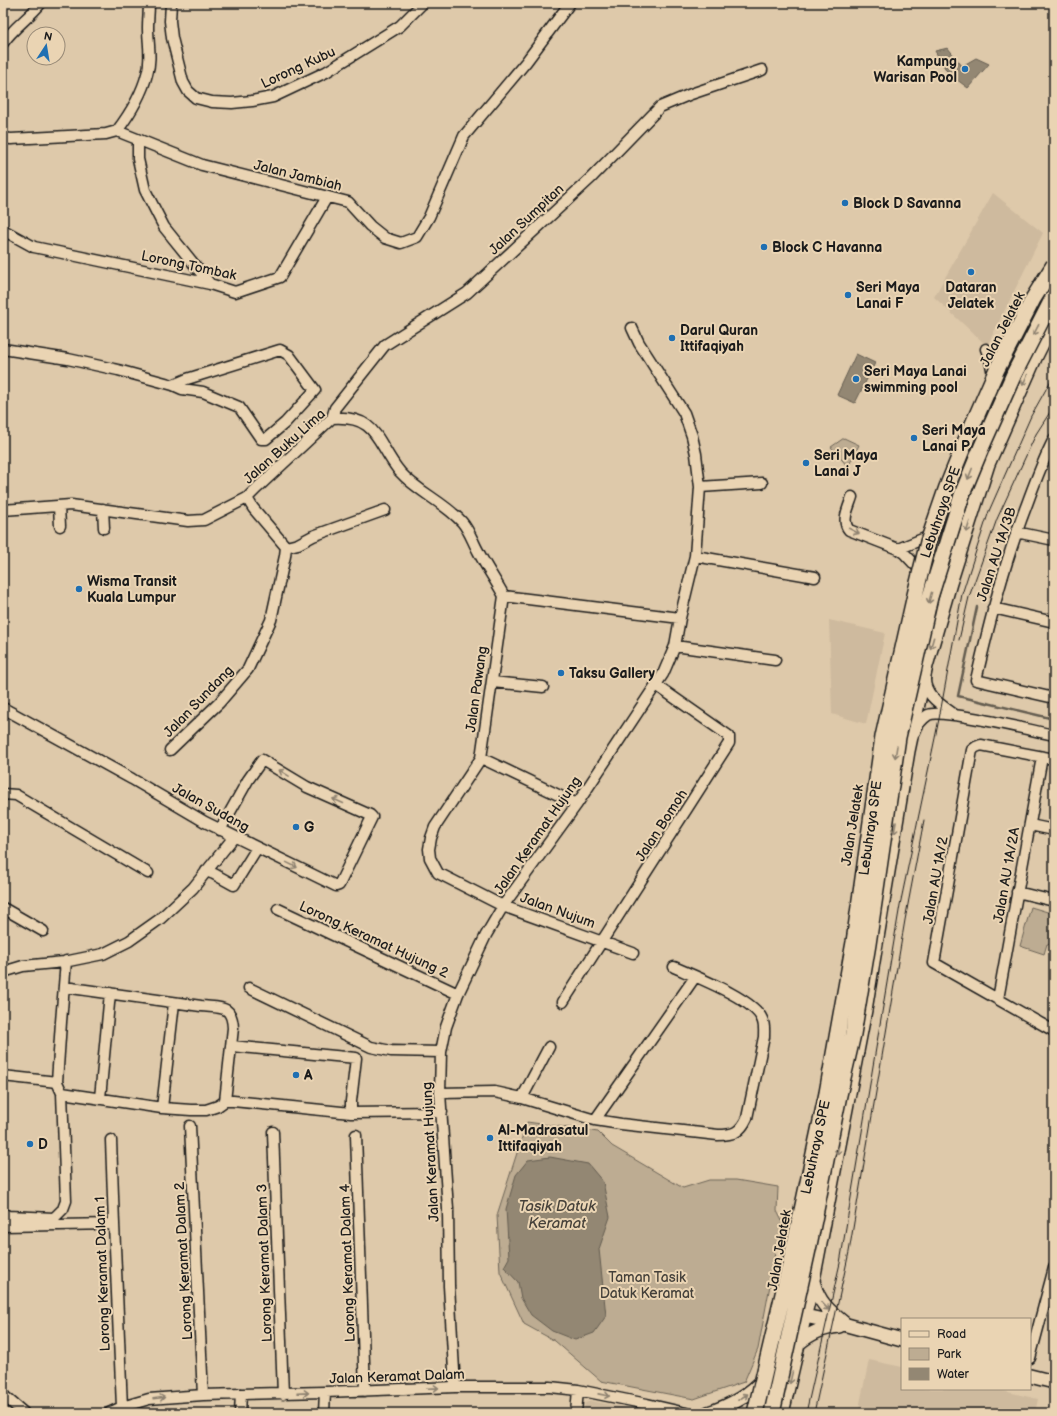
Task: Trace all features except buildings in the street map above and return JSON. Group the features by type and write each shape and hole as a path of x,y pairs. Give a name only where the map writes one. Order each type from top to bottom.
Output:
{"highway":[{"name":"Lebuhraya SPE","path":"755,1413 795,1243 827,1093 854,942 883,737 914,596 928,542 947,487 997,369 1033,299 1054,266"},
{"name":"Lebuhraya SPE","path":"772,1413 853,1034 868,944 898,737 930,597 963,492 1014,374 1054,296"}],"main road":[{"name":"Jalan Jelatek","path":"760,1413 771,1372 779,1331 848,961 884,725 919,569 930,536 973,425 1014,334 1054,266"},
{"path":"782,1413 813,1280 865,1010 908,751 926,666 950,583 988,464 1035,358 1054,320"},
{"path":"884,725 903,720 916,710"},
{"path":"813,1280 815,1290 820,1301 847,1325"},
{"path":"779,1331 790,1318 795,1316 805,1316 847,1325 901,1340"},
{"path":"799,1343 818,1330 847,1325"},
{"path":"708,1413 738,1401 771,1372"},
{"path":"1031,1376 1054,1382"}],"street":[{"path":"5,39 33,13 41,3"},
{"path":"3,138 11,139 106,134 117,131 124,122 139,94 148,73 149,3"},
{"name":"Lorong Kubu","path":"171,3 170,21 172,38 183,82 188,91 196,98 212,102 232,103 273,97 326,72 400,26 423,3"},
{"name":"Jalan Jambiah","path":"117,131 202,165 348,202 370,226 384,238 401,243 417,237 429,217 464,136 526,62 570,3"},
{"name":"Jalan Sumpitan","path":"332,418 335,408 384,345 467,293 591,178 660,107 691,94 762,70"},
{"path":"138,140 138,159 145,190 164,227 210,284"},
{"name":"Lorong Tombak","path":"3,230 34,247 210,284 235,292 280,277 328,197"},
{"name":"Jalan Keramat Hujung","path":"455,1387 449,1286 448,1209 440,1093 441,1052 446,1027 458,994 486,935 503,906 577,804 663,674 675,646 695,556 700,487 692,436 684,412 639,343 632,328"},
{"path":"994,380 990,359 986,348 1002,351 1007,350"},
{"path":"3,349 89,364 173,385 182,390 203,392 239,407 261,439 266,439 285,423 316,390 289,356 280,350 187,379 173,385"},
{"name":"Jalan Buku Lima","path":"3,510 71,504 188,521 204,520 247,498 332,418 355,419 365,423 375,432 400,472 412,484 445,507 462,522 504,596"},
{"name":"Jalan AU 1A/3B","path":"1054,439 1043,461 1016,532 993,608 976,680 1054,698"},
{"path":"700,487 762,483"},
{"path":"852,497 845,521 846,526 850,530 894,547 904,553 919,569"},
{"path":"247,498 253,508 286,547 298,544 313,536 385,510"},
{"path":"59,506 60,526"},
{"path":"103,509 104,528"},
{"path":"1016,532 1054,540"},
{"path":"894,547 930,536"},
{"name":"Jalan Sundang","path":"170,750 219,703 248,669 271,620 286,547"},
{"path":"695,556 815,578"},
{"path":"504,596 680,618"},
{"name":"Jalan Pawang","path":"503,906 438,873 430,858 429,849 435,828 480,758 504,596"},
{"path":"993,608 1054,622"},
{"path":"675,646 775,660"},
{"path":"926,666 925,681 927,690 932,697 955,715"},
{"path":"492,682 543,686"},
{"name":"Jalan Bomoh","path":"563,1002 729,743 729,736 656,685"},
{"name":"Jalan Sudang","path":"3,708 132,778 205,822 220,830 234,837 336,886 338,886 372,818 369,815 307,787 262,760 248,780 220,830"},
{"path":"908,751 916,727 928,715 937,713 955,715 1054,736"},
{"name":"Jalan AU 1A/2","path":"1054,759 981,745 976,746 972,750 934,963 1054,1031"},
{"name":"Jalan AU 1A/2A","path":"998,999 1042,757"},
{"path":"480,758 577,804"},
{"path":"3,794 16,795 148,873"},
{"path":"1030,825 1054,830"},
{"path":"3,972 23,966 66,961 103,954 129,941 160,919 193,888 234,837"},
{"path":"206,872 214,874 234,885 257,848"},
{"path":"1017,892 1054,901"},
{"name":"Jalan Nujum","path":"503,906 633,953"},
{"path":"3,908 43,931"},
{"name":"Lorong Keramat Hujung 2","path":"278,909 458,994"},
{"path":"3,1213 8,1216 54,1218 63,1209 66,1202 62,1093 57,1082 66,961"},
{"path":"440,1093 485,1091 504,1093 595,1120 718,1135 727,1135 736,1132 743,1127 747,1118 764,1038 765,1028 762,1018 757,1010 747,1002 674,967"},
{"path":"595,1120 695,977"},
{"path":"64,987 174,1003 222,1008 229,1012 233,1018 225,1101"},
{"path":"249,988 372,1047 391,1051 441,1052"},
{"path":"100,1098 110,994"},
{"path":"162,1108 174,1003"},
{"path":"231,1046 356,1058 351,1112"},
{"path":"522,1098 549,1047"},
{"path":"3,1076 57,1082"},
{"path":"62,1093 162,1108 191,1110 206,1110 218,1106 225,1101 233,1101 351,1112 442,1112"},
{"name":"Lorong Keramat Dalam 2","path":"190,1126 203,1395"},
{"name":"Lorong Keramat Dalam 3","path":"272,1132 283,1394"},
{"name":"Lorong Keramat Dalam 4","path":"356,1135 365,1391"},
{"name":"Lorong Keramat Dalam 1","path":"111,1140 122,1407"},
{"path":"3,1226 114,1224"},
{"path":"1031,1354 1054,1268"},
{"name":"Jalan Keramat Dalam","path":"109,1413 122,1407 149,1399 203,1395 283,1394 455,1387 550,1387 578,1390 686,1413"},
{"path":"576,1413 578,1390"},
{"path":"324,1413 325,1392"},
{"path":"240,1413 241,1394"},
{"path":"3,1395 24,1413"}],"shaded area":[{"name":"Dataran Jelatek","path":"993,193 1043,233 987,346 934,297"},
{"path":"829,620 885,633 866,724 832,714"},
{"path":"869,1360 901,1367 901,1390 999,1390 1038,1399 1035,1413 858,1413"},
{"path":"592,1401 650,1413 584,1413 585,1403"}],"green space":[{"path":"844,438 859,445 848,467 831,447"},
{"path":"1031,907 1054,914 1054,946 1047,944 1044,954 1020,946"},
{"name":"Taman Tasik Datuk Keramat","path":"527,1122 598,1132 612,1146 683,1188 709,1180 736,1180 778,1187 777,1211 786,1229 779,1243 775,1246 774,1264 758,1349 744,1382 694,1399 601,1381 555,1341 524,1324 500,1272 497,1215"}],"water":[{"name":"Kampung Warisan Pool","path":"948,48 962,66 976,58 989,64 968,88 948,73 935,51"},
{"name":"Seri Maya Lanai swimming pool","path":"856,354 875,363 855,403 837,395"},
{"name":"Tasik Datuk Keramat","path":"550,1157 588,1164 603,1182 610,1217 599,1249 606,1316 594,1333 575,1340 552,1331 531,1315 521,1298 518,1282 504,1267 509,1258 506,1209 516,1175 528,1160"}],"waterway":[{"path":"977,607 958,696 1054,719"}],"tram line":[{"path":"806,1413 840,1263 900,905 939,719 962,594 989,511 1031,416 1054,375"},
{"path":"959,640 969,597 997,519 1036,434 1054,406"},
{"path":"814,1413 849,1252 905,920 924,820"}],"place":[{"name":"Kampung Warisan Pool","path":"965,69"},
{"name":"Block D Savanna","path":"845,203"},
{"name":"Block C Havanna","path":"764,247"},
{"name":"Dataran Jelatek","path":"971,272"},
{"name":"Seri Maya Lanai F","path":"848,295"},
{"name":"Darul Quran Ittifaqiyah","path":"672,338"},
{"name":"Seri Maya Lanai swimming pool","path":"856,379"},
{"name":"Seri Maya Lanai P","path":"914,438"},
{"name":"Seri Maya Lanai J","path":"806,463"},
{"name":"Wisma Transit Kuala Lumpur","path":"79,589"},
{"name":"Taksu Gallery","path":"561,673"},
{"name":"G","path":"296,827"},
{"name":"A","path":"296,1075"},
{"name":"Al-Madrasatul Ittifaqiyah","path":"490,1138"},
{"name":"D","path":"30,1144"}]}
